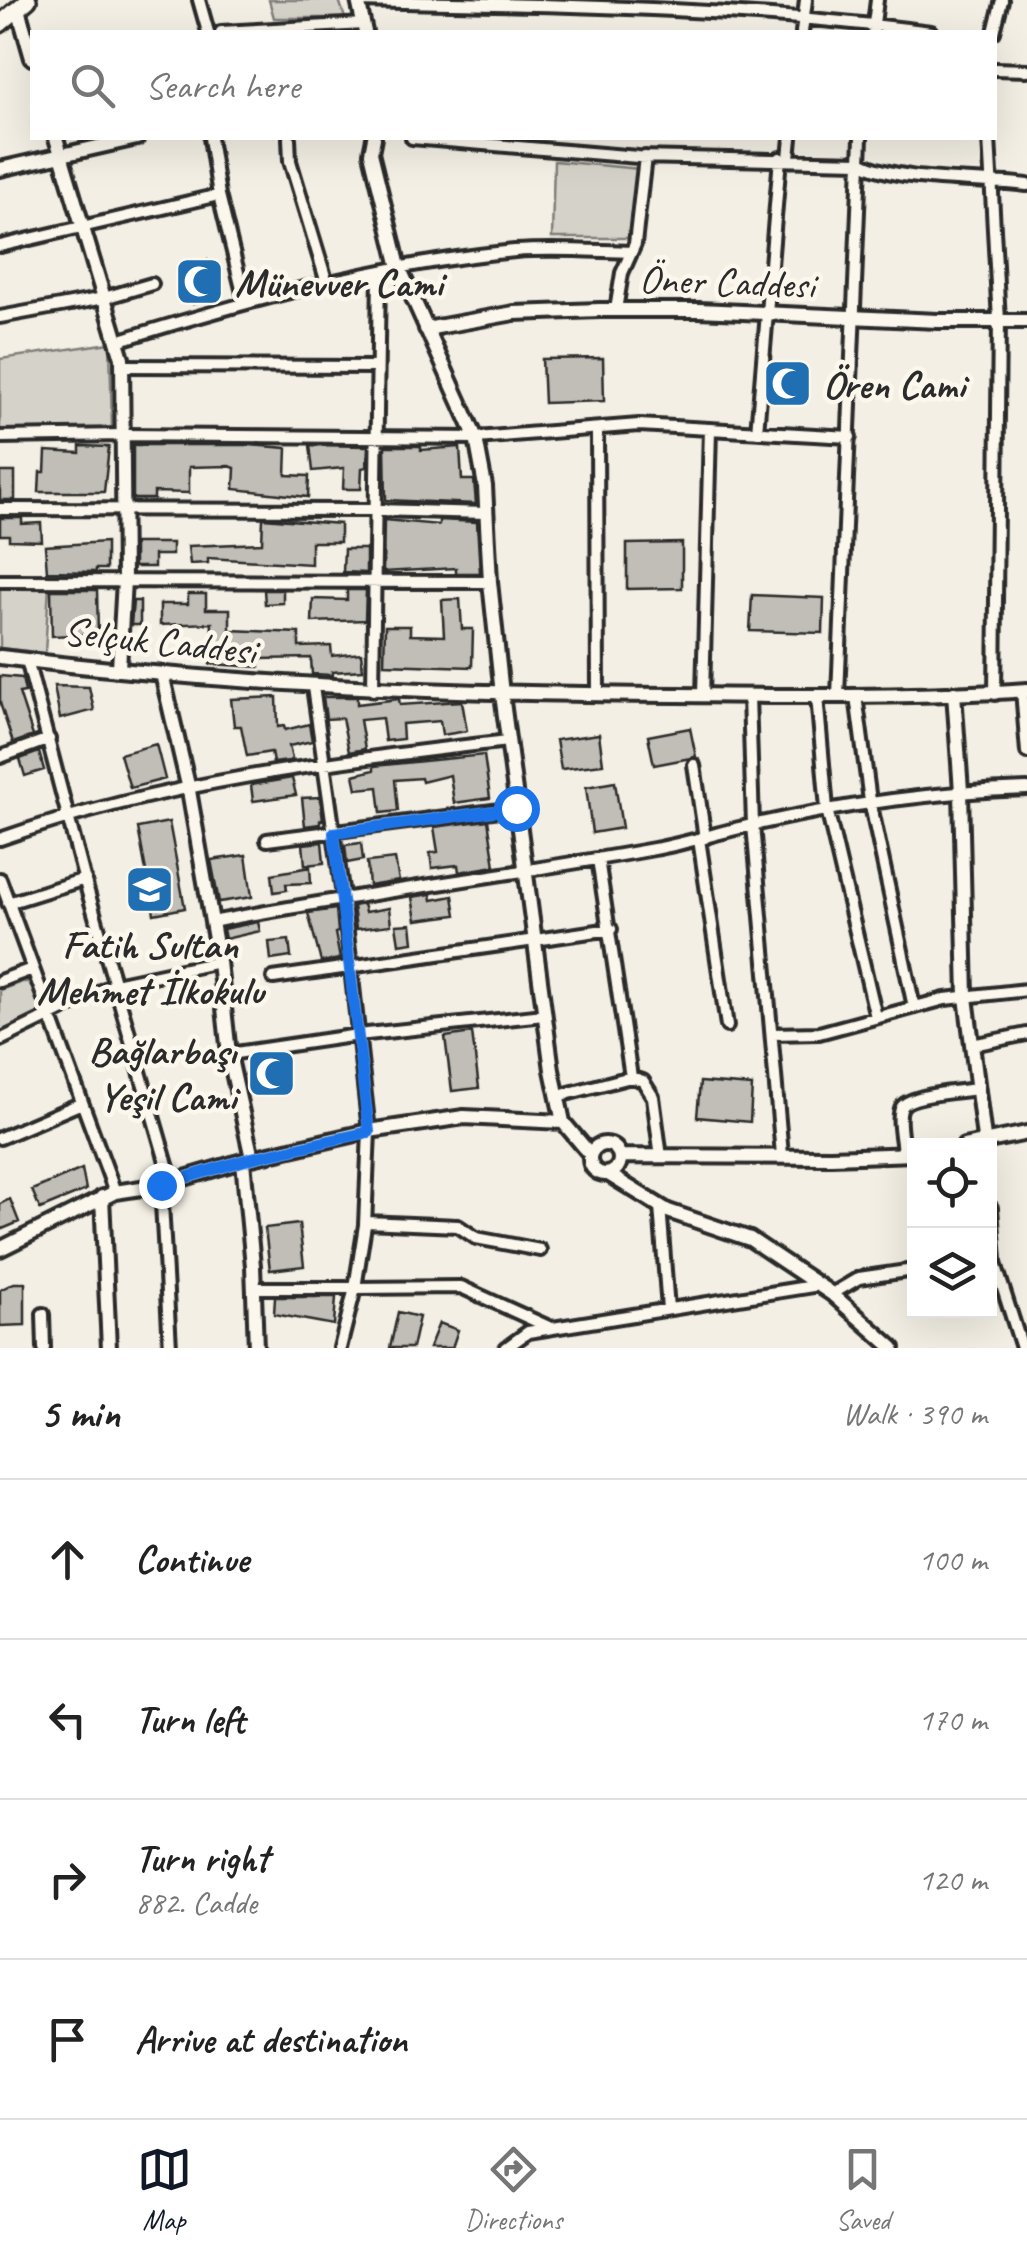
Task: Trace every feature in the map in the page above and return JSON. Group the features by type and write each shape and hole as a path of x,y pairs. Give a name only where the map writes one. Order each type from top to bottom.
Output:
{"main road":[{"path":"0,24 23,4"}],"street":[{"path":"198,0 207,30"},
{"path":"802,30 806,0"},
{"path":"311,30 364,28 359,1 613,3 804,19 873,29 877,0"},
{"path":"994,30 1002,0"},
{"path":"23,4 30,46"},
{"path":"997,69 1027,70"},
{"path":"57,140 122,366 124,580 120,668"},
{"path":"0,170 123,140"},
{"path":"210,140 219,195 245,301"},
{"path":"289,140 290,161 327,283"},
{"path":"374,140 371,152 399,268 476,438 524,873 564,1122 590,1154 594,1170 608,1174 660,1206 750,1239 832,1294 893,1348"},
{"path":"437,140 646,157 860,162 874,169 912,175 1027,185"},
{"path":"757,432 766,315 789,140"},
{"path":"838,696 861,140"},
{"path":"989,140 999,321 995,694"},
{"path":"616,310 622,274 631,252 646,157"},
{"path":"0,246 219,195"},
{"path":"117,341 245,301 399,268 518,251 631,252"},
{"path":"373,690 379,272"},
{"path":"0,317 104,298 152,284"},
{"name":"Öner Caddesi","path":"426,329 514,313 616,310 1027,321"},
{"path":"122,366 378,366"},
{"path":"0,437 476,438 640,425 850,437"},
{"path":"597,428 598,695"},
{"path":"703,696 710,429"},
{"path":"0,509 486,513"},
{"path":"0,581 490,582"},
{"name":"Selçuk Caddesi","path":"0,657 313,688 373,690 856,696 1024,690"},
{"path":"27,660 167,1183 170,1347"},
{"path":"162,674 188,785 219,962 229,1054 247,1159 256,1348"},
{"path":"313,688 369,1132 366,1222 340,1348"},
{"path":"1024,690 1027,752"},
{"path":"954,693 961,791 966,997 984,1138"},
{"path":"749,696 752,824 782,1155"},
{"path":"817,696 827,810 876,1017"},
{"path":"856,696 870,801 914,1008"},
{"path":"0,756 49,739"},
{"path":"0,839 68,815 188,785 324,763 508,741"},
{"path":"694,765 726,1026"},
{"path":"212,922 342,896 524,873 870,801 961,791 1027,789"},
{"path":"266,840 516,808"},
{"path":"598,859 632,1077"},
{"path":"0,878 82,1103 108,1194 110,1348"},
{"path":"8,903 85,879"},
{"path":"273,978 611,929"},
{"path":"0,1040 115,984 219,962"},
{"path":"0,981 32,969"},
{"path":"772,1034 819,1033 966,997 1027,990"},
{"path":"229,1054 358,1035 544,1015"},
{"path":"972,1044 1027,1034"},
{"path":"558,1096 632,1077 642,1081 650,1090 661,1157"},
{"path":"907,1144 900,1111 904,1104 915,1098 978,1089"},
{"path":"0,1138 82,1103"},
{"path":"0,1250 108,1194 167,1183 247,1159 369,1132 464,1117 564,1122"},
{"path":"997,1141 1027,1133"},
{"path":"590,1154 606,1144 618,1150 620,1164 608,1174"},
{"path":"620,1156 907,1154"},
{"path":"660,1206 668,1309"},
{"path":"366,1222 458,1226 476,1238 540,1250"},
{"path":"832,1294 859,1278 907,1271"},
{"path":"997,1275 1022,1348"},
{"path":"506,1348 528,1332 818,1285"},
{"path":"254,1288 461,1287 551,1328"},
{"path":"43,1314 44,1348"}],"shaded area":[{"path":"269,0 339,0 345,18 274,18"},
{"path":"554,161 640,169 633,238 552,238"},
{"path":"110,343 112,428 0,430 0,359"},
{"path":"49,586 45,653 0,648 0,588"},
{"path":"31,982 43,1010 42,1017 0,1037 0,990"}],"building":[{"name":"Münevver Cami","path":"207,260 219,295 193,304 181,268"},
{"path":"603,358 604,401 544,403 542,359"},
{"name":"Ören Cami","path":"778,366 801,368 797,401 776,400"},
{"path":"133,445 287,448 286,475 309,476 308,497 234,489 235,468 229,466 189,467 189,493 154,492 154,499 133,499"},
{"path":"310,445 368,446 361,489 343,489 344,468 313,471"},
{"path":"80,446 109,447 104,492 39,492 46,451 80,453"},
{"path":"385,446 421,446 421,450 460,447 462,480 474,480 476,504 386,500"},
{"path":"0,472 15,472 15,500 0,500"},
{"path":"0,518 22,518 22,524 41,523 42,541 9,540 9,535 0,535"},
{"path":"263,518 340,524 340,542 311,542 311,564 208,558 208,563 190,564 188,546 262,543"},
{"path":"384,520 439,525 439,520 477,522 480,573 456,573 456,568 383,572"},
{"path":"106,542 106,569 47,571 45,546"},
{"path":"134,543 172,543 172,555 154,555 154,567 134,567"},
{"path":"682,543 682,588 627,589 627,544"},
{"path":"344,549 366,549 366,573 343,572"},
{"path":"51,590 97,590 98,634 52,636"},
{"path":"264,590 283,590 283,603 265,604"},
{"path":"347,590 366,590 365,620 312,622 313,599 347,600"},
{"path":"188,594 206,594 206,609 230,609 230,630 299,633 299,647 331,646 332,656 361,653 363,670 312,674 311,658 259,659 259,667 210,664 212,623 160,625 160,604 188,604"},
{"path":"752,595 824,598 823,633 750,631"},
{"path":"460,599 462,629 473,629 472,667 384,664 385,626 410,626 410,635 444,636 442,600"},
{"path":"133,601 140,601 140,625 131,625"},
{"path":"0,676 22,678 25,692 19,693 33,736 13,743 0,703"},
{"path":"54,686 89,687 94,710 60,719"},
{"path":"277,697 278,727 284,726 285,730 309,724 312,741 289,746 289,761 273,763 271,752 247,756 241,726 234,726 231,699"},
{"path":"323,697 357,697 357,704 399,699 400,705 462,701 467,731 442,735 440,721 402,724 403,739 385,741 382,718 360,720 365,749 349,752 342,718 326,719"},
{"path":"690,728 696,757 654,765 648,736"},
{"path":"599,734 603,764 561,769 556,740"},
{"path":"156,744 165,779 130,788 120,754"},
{"path":"39,752 44,770 25,776 20,759"},
{"path":"484,755 490,798 454,803 450,775 422,782 421,778 395,780 398,811 381,813 378,787 357,789 354,775 374,770 374,766"},
{"path":"292,778 296,795 253,801 251,785"},
{"path":"615,782 622,828 592,833 586,787"},
{"path":"320,797 323,820 305,826 302,798"},
{"path":"488,820 495,866 459,872 458,865 432,868 430,853 438,852 434,827"},
{"path":"169,822 185,908 154,914 138,828"},
{"path":"322,842 324,863 305,865 303,844"},
{"path":"361,843 363,860 347,863 345,845"},
{"path":"246,855 252,897 219,902 211,860"},
{"path":"395,859 399,881 369,886 367,862"},
{"path":"310,867 311,883 286,884 287,890 274,892 272,874"},
{"path":"431,894 432,900 453,896 456,915 416,920 412,897"},
{"path":"363,904 365,912 389,908 391,925 356,929 353,906"},
{"path":"336,909 340,959 321,962 308,913"},
{"path":"258,922 260,931 225,939 223,929"},
{"path":"411,924 413,942 399,944 396,925"},
{"path":"289,940 291,957 271,960 269,942"},
{"path":"472,1033 479,1088 452,1091 445,1037"},
{"name":"Bağlarbaşı Yeşil Cami","path":"284,1056 286,1088 257,1090 255,1059"},
{"path":"700,1082 752,1086 750,1122 697,1117"},
{"path":"82,1169 86,1190 40,1209 32,1190"},
{"path":"10,1199 19,1222 0,1230 0,1204"},
{"path":"299,1224 304,1266 270,1270 265,1228"},
{"path":"25,1283 25,1325 0,1326 0,1290"},
{"path":"275,1297 336,1297 334,1325 274,1314"},
{"path":"398,1312 419,1317 412,1348 390,1348"},
{"path":"439,1323 458,1330 452,1348 429,1348"}],"place":[{"name":"Münevver Cami","path":"200,282"},
{"name":"Ören Cami","path":"788,384"},
{"name":"Fatih Sultan Mehmet İlkokulu","path":"150,889"},
{"name":"Bağlarbaşı Yeşil Cami","path":"271,1073"}],"route":[{"path":"161,1185 252,1158 369,1132 334,833 516,808"}]}
